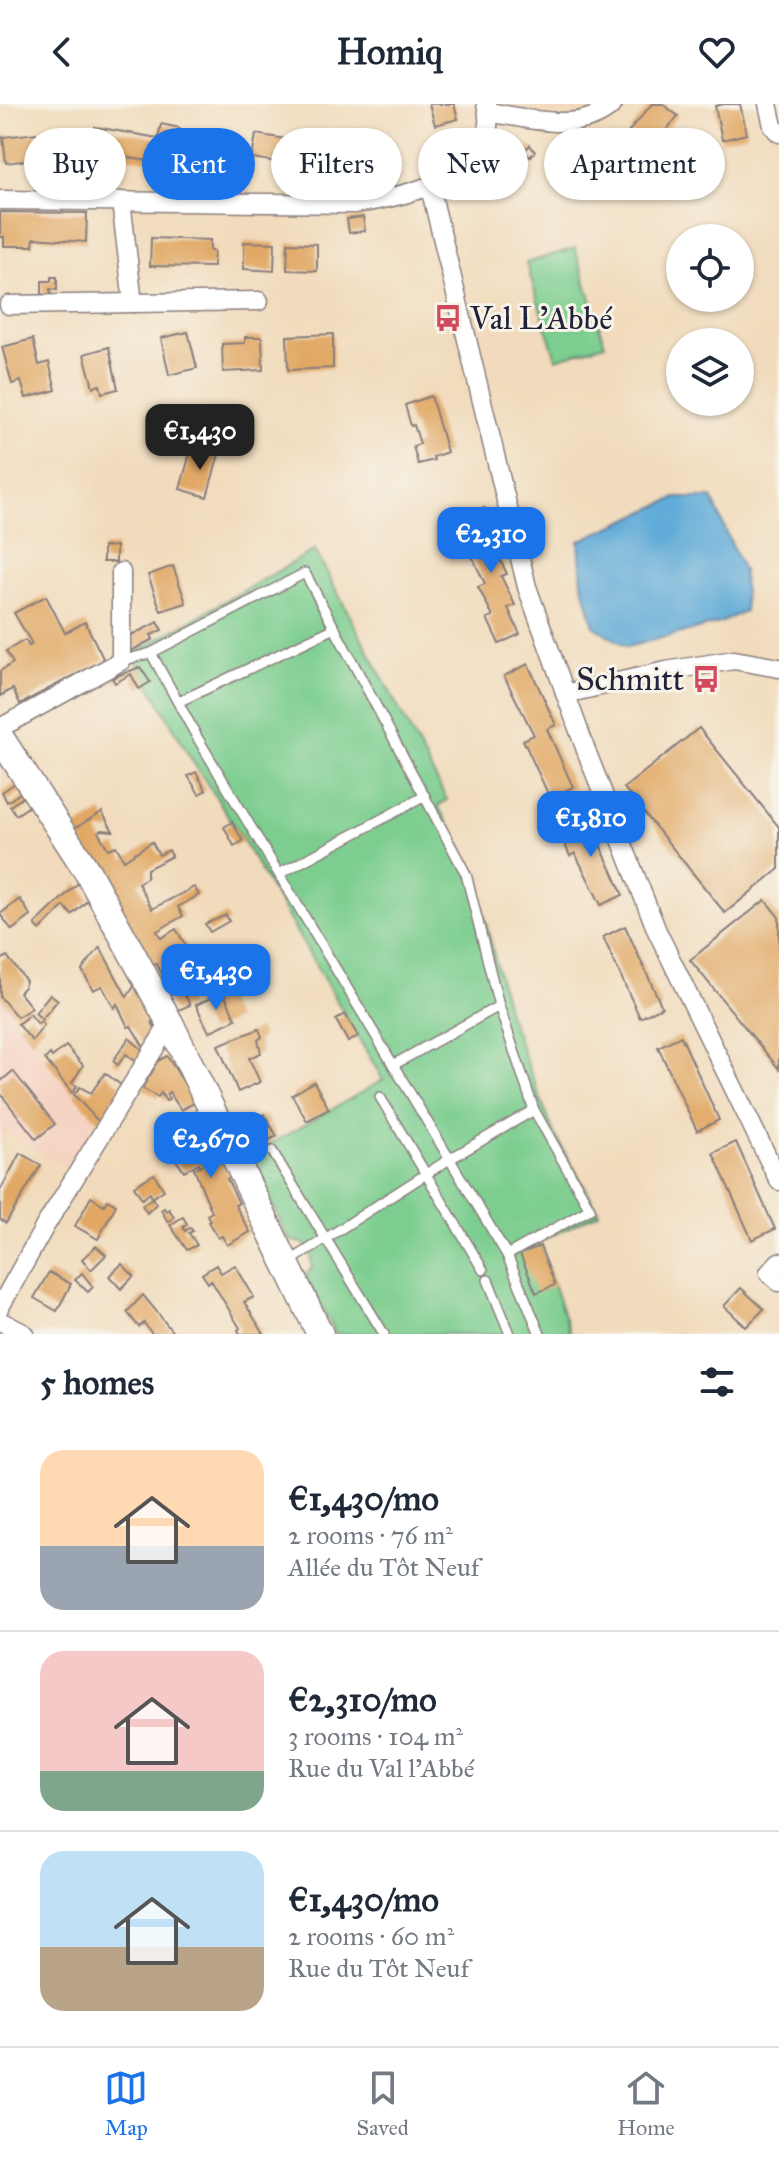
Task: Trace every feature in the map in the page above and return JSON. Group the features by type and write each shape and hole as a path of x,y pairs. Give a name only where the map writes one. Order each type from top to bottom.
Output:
{"street":[{"path":"485,128 487,108 568,121 592,119 613,104"},
{"path":"768,104 773,126 779,133"},
{"path":"0,200 354,204 394,199 418,191"},
{"path":"433,200 527,587 657,931 779,1181"},
{"path":"121,201 133,303"},
{"path":"9,305 259,301"},
{"path":"0,728 121,661 121,572"},
{"path":"565,694 666,671 734,660 779,668"},
{"path":"0,737 87,871 170,1023 320,1334"},
{"path":"1,1301 170,1023"},
{"path":"779,1262 769,1273 779,1282"},
{"path":"0,1321 25,1334"}],"lane":[{"path":"121,661 151,653 305,573 466,874 499,1006 534,1110 590,1209 507,1255"},
{"path":"178,702 335,628"},
{"path":"151,653 448,1160 507,1255 540,1334"},
{"path":"279,874 425,796"},
{"path":"393,1065 499,1006"},
{"path":"380,1097 483,1270"},
{"path":"285,1264 448,1160 534,1110"},
{"path":"272,1151 384,1334"},
{"path":"488,1280 510,1334"}],"shaded area":[{"path":"0,997 13,1012 9,1014 68,1089 95,1117 96,1121 68,1168 13,1137 7,1130 0,1140"}],"green space":[{"path":"575,248 605,344 556,359 526,263"},
{"path":"315,550 447,800 438,806 473,870 508,1013 553,1131 599,1212 539,1242 570,1334 336,1334 305,1275 312,1268 311,1256 303,1243 289,1240 250,1156 383,1080 132,654"}],"water":[{"path":"675,498 712,498 743,571 745,611 720,623 627,647 594,626 582,583 579,541"}],"building":[{"path":"429,104 454,104 458,119 435,125"},
{"path":"652,104 663,104 678,116 668,128 632,128"},
{"path":"740,104 747,134 725,139 725,128 720,128 715,106"},
{"path":"126,132 142,135 142,160 126,157"},
{"path":"24,134 24,161 6,163 3,137"},
{"path":"256,134 271,137 271,161 255,158"},
{"path":"530,145 535,152 530,157 528,155"},
{"path":"0,212 87,213 86,242 34,238 33,246 4,246 4,237 0,237"},
{"path":"363,217 365,231 349,233 347,219"},
{"path":"151,238 210,240 210,251 214,251 213,267 150,266"},
{"path":"244,242 275,243 274,271 244,269"},
{"path":"288,243 317,244 317,271 287,270"},
{"path":"51,277 57,277 57,290 50,289 51,296 42,296 42,281 51,281"},
{"path":"188,332 197,368 169,375 161,338"},
{"path":"333,334 333,368 288,370 287,336"},
{"path":"245,337 262,337 263,370 223,372 222,344 245,343"},
{"path":"33,339 39,365 49,362 56,390 26,398 21,381 12,384 2,347"},
{"path":"109,347 118,389 102,393 100,385 93,387 84,354"},
{"path":"431,396 447,452 433,457 434,460 418,464 413,446 420,444 405,405"},
{"path":"192,446 219,454 207,497 180,489"},
{"path":"484,508 498,539 492,542 507,574 501,576 515,605 508,608 520,634 499,644 487,618 493,616 478,587 485,584 470,552 476,549 461,518"},
{"path":"116,546 116,562 103,562 103,547"},
{"path":"173,566 186,603 161,611 148,575"},
{"path":"46,596 65,633 85,622 104,660 20,704 13,689 0,696 0,671 13,663 6,651 25,640 29,646 32,644 14,613"},
{"path":"158,622 162,630 151,635 153,639 131,651 123,639"},
{"path":"528,664 556,725 547,729 573,787 550,798 523,740 534,735 504,676"},
{"path":"140,667 150,682 139,689 131,674 115,683 112,678"},
{"path":"699,728 779,827 779,869 725,913 624,788"},
{"path":"196,772 206,790 199,794 188,776"},
{"path":"17,782 23,791 7,802 2,792"},
{"path":"25,796 31,805 16,815 10,806"},
{"path":"102,812 113,831 98,832 108,849 116,846 124,860 152,842 159,855 169,850 172,856 147,869 147,878 138,883 152,909 194,887 199,895 178,907 183,916 157,931 161,938 176,929 200,969 178,981 190,1005 174,1012 163,990 169,986 156,963 151,966 75,828"},
{"path":"587,816 623,895 601,905 575,853 570,856 558,829"},
{"path":"232,822 243,841 234,846 224,827"},
{"path":"78,883 89,899 72,915 64,906 40,930 35,924"},
{"path":"20,899 31,916 12,930 0,914"},
{"path":"765,900 779,917 779,1069 690,960"},
{"path":"226,915 229,921 210,932 205,924"},
{"path":"625,926 662,1007 640,1018 603,937"},
{"path":"100,947 127,997 137,982 157,1019 152,1022 157,1032 145,1049 131,1026 128,1027 117,1004 114,1008 102,986 93,990 82,970"},
{"path":"7,956 26,981 19,992 32,1008 17,1017 0,997 0,961"},
{"path":"223,992 236,1019 209,1032 196,1005"},
{"path":"50,994 58,1000 42,1019 35,1013"},
{"path":"30,1014 38,1024 41,1021 44,1025 32,1041 18,1024"},
{"path":"345,1014 358,1036 348,1042 336,1020"},
{"path":"259,1029 261,1053 249,1058 260,1082 238,1092 218,1045"},
{"path":"681,1036 719,1120 697,1131 658,1047"},
{"path":"129,1038 144,1051 136,1062 126,1054 118,1065 113,1061"},
{"path":"66,1046 83,1065 72,1083 77,1086 72,1093 45,1059"},
{"path":"167,1056 196,1102 181,1110 169,1092 166,1101 161,1093 158,1097 142,1088 154,1069 152,1064"},
{"path":"13,1071 55,1124 36,1139 0,1093 0,1082"},
{"path":"105,1073 121,1085 99,1122 74,1095 80,1087 91,1093"},
{"path":"314,1082 329,1109 307,1121 292,1095"},
{"path":"264,1114 270,1123 252,1134 246,1124"},
{"path":"198,1118 227,1171 230,1178 227,1179 239,1203 235,1205 250,1232 227,1245 222,1236 218,1238 208,1222 207,1215 212,1212 194,1169 201,1166 199,1163 184,1171 176,1160 182,1156 170,1131"},
{"path":"271,1126 277,1136 258,1146 253,1137"},
{"path":"736,1142 775,1229 752,1240 713,1153"},
{"path":"20,1153 41,1165 6,1223 0,1219 0,1191"},
{"path":"154,1174 164,1190 152,1198 150,1193 142,1199 134,1186"},
{"path":"91,1197 104,1205 107,1200 116,1205 98,1239 75,1226"},
{"path":"152,1198 156,1204 147,1213 142,1205"},
{"path":"164,1208 166,1211 169,1209 174,1217 168,1222 161,1210"},
{"path":"183,1217 187,1224 183,1227 185,1231 190,1228 193,1231 189,1233 197,1245 187,1250 170,1225"},
{"path":"96,1246 106,1255 91,1270 82,1259"},
{"path":"540,1246 555,1285 536,1293 520,1254"},
{"path":"122,1264 134,1276 121,1289 109,1276"},
{"path":"216,1265 221,1273 235,1265 254,1297 244,1302 264,1334 240,1334 240,1328 211,1280 208,1283 202,1274"},
{"path":"49,1272 71,1284 57,1311 34,1298"},
{"path":"82,1273 93,1287 88,1292 75,1280"},
{"path":"741,1288 764,1309 746,1327 724,1306"},
{"path":"143,1295 174,1334 152,1334 144,1323 139,1327 127,1312"}],"place":[{"name":"Val L'Abbé","path":"448,318"},
{"name":"Schmitt","path":"706,679"}]}
